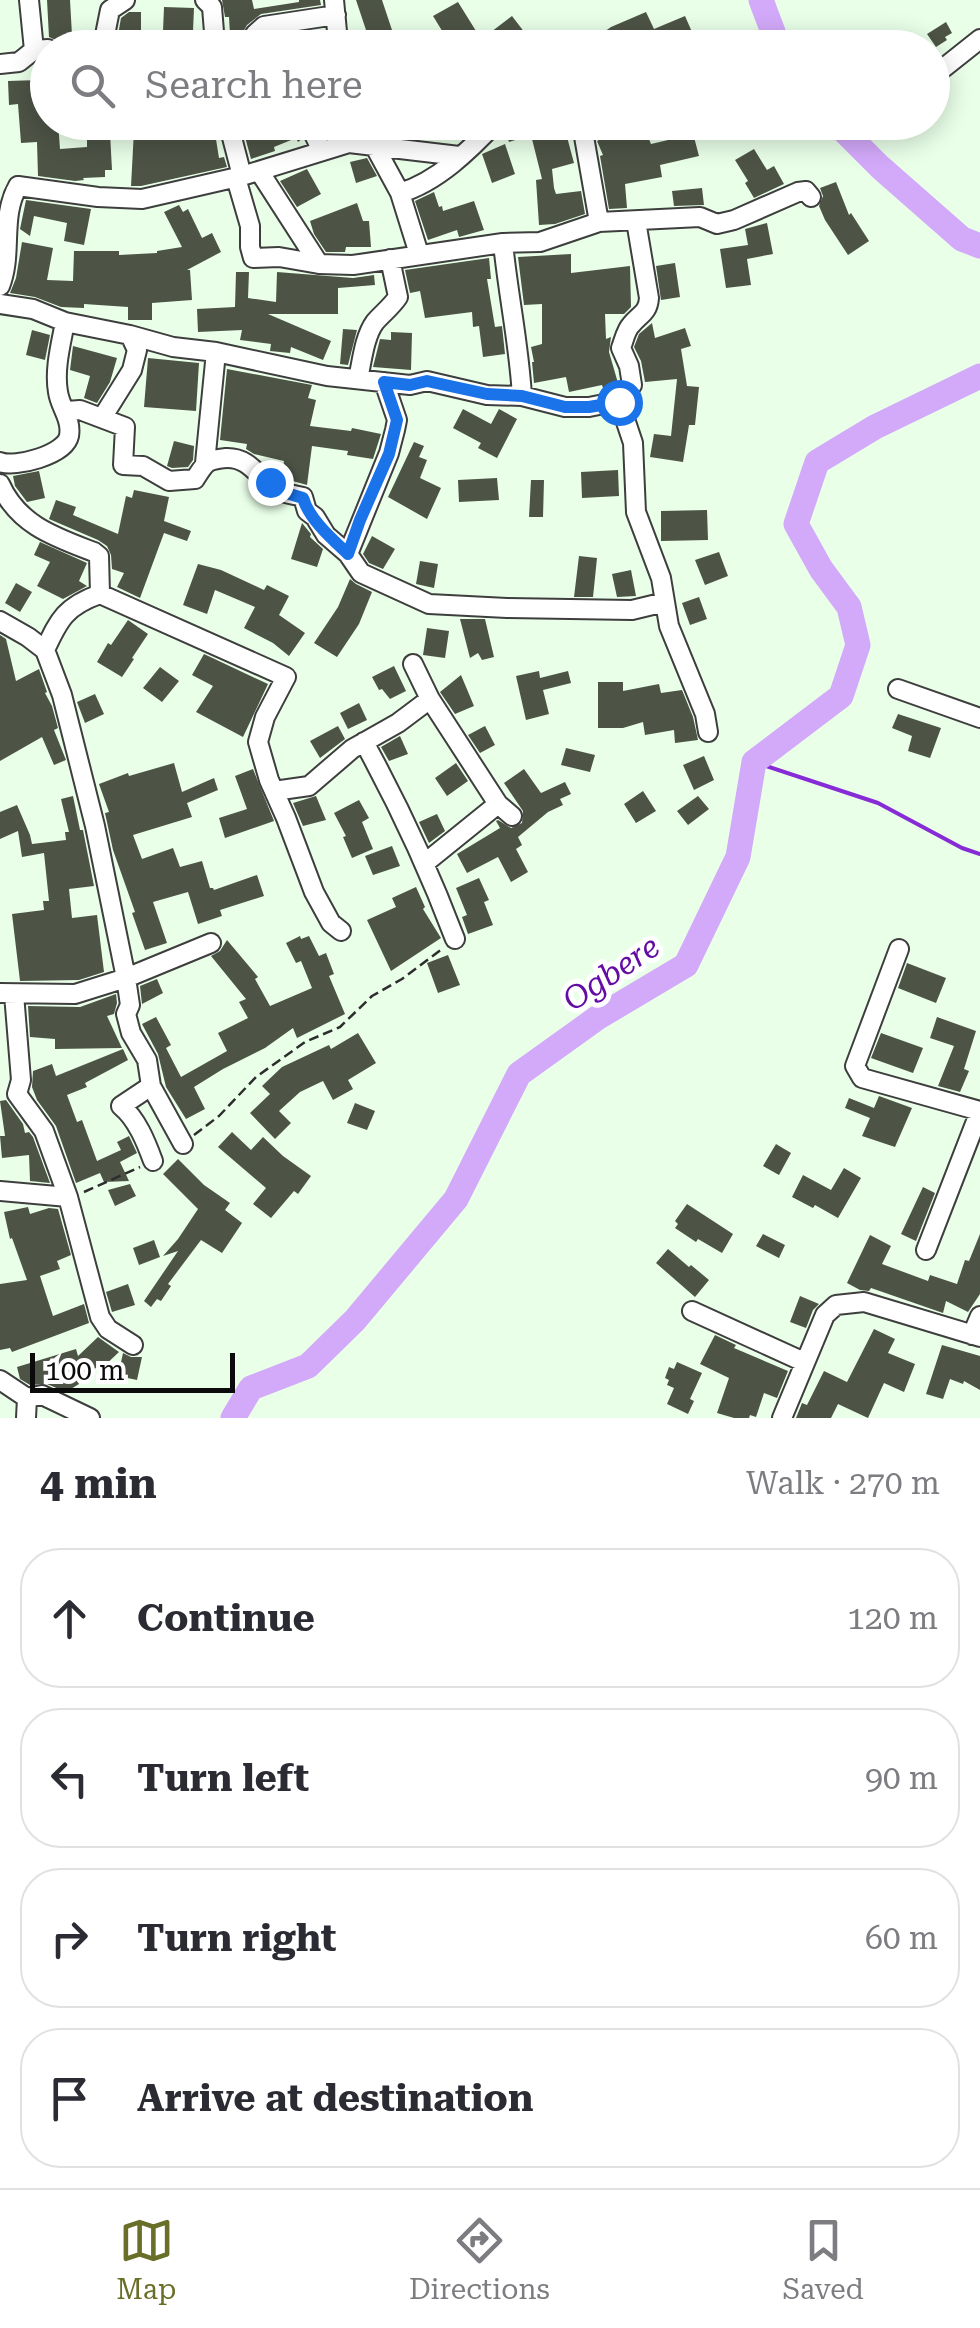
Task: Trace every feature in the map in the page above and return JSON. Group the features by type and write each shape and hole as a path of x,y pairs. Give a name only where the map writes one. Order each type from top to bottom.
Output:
{"street":[{"path":"30,0 37,30"},
{"path":"110,30 110,10 125,0"},
{"path":"205,0 212,6 214,30"},
{"path":"260,30 335,7"},
{"path":"950,63 980,39"},
{"path":"0,64 19,62 30,56"},
{"path":"234,140 246,175 253,258 279,257 319,264 402,259 503,242 540,242 599,222 700,217 717,224 798,192 806,190 811,197"},
{"path":"317,140 322,151"},
{"path":"372,140 400,193 419,254"},
{"path":"400,193 420,187 476,140"},
{"path":"584,140 599,222"},
{"path":"0,286 6,272 7,213 18,186 142,199 246,175 350,143 459,156"},
{"path":"246,175 319,264"},
{"path":"0,304 33,309 65,322 173,347 216,352 326,376 410,385 427,381 565,407 589,407 619,402 632,385 621,348 630,326 648,308 649,298 636,221"},
{"path":"503,242 522,396"},
{"path":"358,379 374,324 398,297 390,259"},
{"path":"0,462 5,465 36,460 56,451 69,436 67,410 58,396 57,370 65,322"},
{"path":"102,418 132,370 138,350 130,335"},
{"path":"67,410 80,410 125,428 123,464 142,466 169,481 196,479 205,463 216,352"},
{"path":"348,554 389,454 397,420 384,382"},
{"path":"619,402 634,443 636,512 661,578 669,626 705,714 708,732"},
{"path":"205,463 211,459 237,458 256,469 276,490 303,498 307,511 361,573 429,604 632,610 665,602"},
{"path":"0,484 4,510 98,556 100,594"},
{"path":"45,650 60,618 84,599 100,594 286,677 264,717 258,742 314,892 331,923 341,931"},
{"path":"0,621 45,650 62,694 95,826 126,978 130,1004 126,1014 131,1033 147,1060 151,1086 182,1144"},
{"path":"413,664 430,699 504,810 424,863"},
{"path":"898,689 980,718"},
{"path":"274,791 308,786 352,749 430,699"},
{"path":"364,742 404,816 455,939"},
{"path":"133,1345 108,1329 100,1316 68,1197 44,1131 8,1096 21,1080 7,994 75,994 211,943"},
{"path":"899,948 856,1066 858,1072 862,1078 980,1111 926,1250"},
{"path":"151,1086 122,1106 146,1140 154,1162"},
{"path":"0,1191 68,1197"},
{"path":"782,1418 825,1315 836,1305 864,1302 976,1336 980,1316"},
{"path":"692,1311 804,1362"},
{"path":"0,1380 27,1398 42,1395 54,1409 90,1418"},
{"path":"26,1418 27,1398"}],"path":[{"path":"182,1144 219,1116 256,1078 305,1042 340,1028 372,996 455,939"},
{"path":"68,1197 154,1162"}],"building":[{"path":"47,0 70,0 72,30 49,30"},
{"path":"222,0 252,0 254,9 299,0 320,0 321,5 261,14 244,30 230,30 229,17 225,17"},
{"path":"356,0 382,0 392,30 366,30"},
{"path":"458,2 475,30 442,30 433,16"},
{"path":"164,7 194,8 193,30 163,30"},
{"path":"129,12 141,12 141,30 119,30 121,18"},
{"path":"646,12 654,29 685,16 691,30 607,30"},
{"path":"512,16 523,30 494,30"},
{"path":"946,22 952,33 950,30 933,30"},
{"path":"30,80 30,140 59,140 60,149 87,147 87,140 110,140 112,170 105,170 105,177 75,181 38,176 37,142 21,143 18,104 9,105 8,81"},
{"path":"133,140 216,140 219,158 224,157 227,167 141,186 131,186"},
{"path":"246,140 291,140 274,147 275,151 251,159"},
{"path":"532,140 568,140 574,163 552,169 554,188 556,194 581,191 585,214 539,225 536,180 542,179"},
{"path":"649,140 651,144 695,140 699,156 660,165 662,177 625,184 627,208 609,209 600,156 603,155 597,141"},
{"path":"505,144 515,174 492,183 482,154"},
{"path":"754,149 767,170 774,166 784,184 754,198 735,160"},
{"path":"367,158 377,176 356,183 350,162"},
{"path":"307,169 321,194 297,207 280,181"},
{"path":"836,182 849,215 869,241 848,255 819,206 823,196 820,188"},
{"path":"702,188 704,205 674,206 672,191"},
{"path":"434,192 443,211 474,201 484,230 459,237 457,230 428,240 415,201"},
{"path":"26,200 91,209 84,245 64,241 67,223 34,216 30,236 20,229"},
{"path":"357,203 363,221 369,221 371,247 326,252 310,221"},
{"path":"179,205 183,212 188,209 202,238 212,233 221,252 187,270 192,300 152,303 152,320 128,320 128,307 61,307 10,293 22,242 53,248 47,280 73,281 74,251 119,251 119,255 182,247 164,212"},
{"path":"767,223 773,254 747,259 751,285 726,288 720,249 748,245 745,229"},
{"path":"571,254 571,273 630,266 631,307 624,314 605,314 606,339 611,337 609,352 618,383 612,390 604,391 602,385 569,392 566,377 534,383 531,347 542,344 542,304 524,305 518,257"},
{"path":"489,258 491,279 487,279 495,327 502,326 505,354 483,357 479,326 473,327 472,312 425,318 420,291 410,293 405,270"},
{"path":"675,263 680,297 661,300 656,266"},
{"path":"236,272 249,272 248,298 276,302 277,272 353,278 374,275 375,285 338,288 338,314 268,314 331,341 323,360 291,347 290,353 270,351 271,344 240,340 242,330 198,332 197,309 235,307"},
{"path":"652,323 655,338 685,328 691,346 681,349 687,386 699,387 695,425 689,425 683,462 650,457 654,434 671,436 677,379 645,382 634,347 639,334"},
{"path":"343,329 357,330 348,365 340,364"},
{"path":"32,330 50,335 45,360 26,355"},
{"path":"391,332 412,333 411,370 373,367 380,339 391,340"},
{"path":"73,346 117,358 110,382 97,403 84,398 90,376 70,370"},
{"path":"148,358 199,363 196,411 144,407"},
{"path":"227,369 312,385 308,398 316,400 310,426 381,434 373,459 312,446 307,485 282,478 284,461 254,454 246,449 247,444 220,440"},
{"path":"463,409 491,424 499,409 517,419 497,458 478,448 481,443 453,428"},
{"path":"174,441 194,446 188,467 167,466"},
{"path":"414,442 424,446 419,457 427,460 420,478 441,488 427,519 388,497"},
{"path":"618,470 619,496 582,498 581,472"},
{"path":"39,471 45,498 27,502 13,476"},
{"path":"497,478 499,500 459,502 458,480"},
{"path":"531,480 544,480 543,517 529,517"},
{"path":"134,490 169,497 164,521 191,531 187,541 164,533 140,598 117,587 124,573 112,569 107,546 49,519 56,500 76,507 73,515 118,534 126,496 132,498"},
{"path":"707,510 708,540 661,541 661,511"},
{"path":"302,523 323,549 317,567 291,559"},
{"path":"372,536 395,549 383,569 369,563 363,554"},
{"path":"40,542 87,563 79,581 87,586 63,599 37,586 50,562 34,555"},
{"path":"719,552 728,576 705,585 695,560"},
{"path":"579,556 597,558 593,597 574,597"},
{"path":"420,561 438,564 434,588 416,584"},
{"path":"198,564 264,590 267,585 289,596 279,615 305,633 289,656 244,628 255,607 215,590 207,614 183,605"},
{"path":"631,570 636,596 617,597 612,574"},
{"path":"350,579 372,592 359,624 337,657 314,643 338,607"},
{"path":"16,583 32,592 20,612 5,603"},
{"path":"699,597 707,619 690,625 682,603"},
{"path":"460,619 485,619 494,657 482,660 478,653 470,658"},
{"path":"128,620 148,634 122,677 97,662"},
{"path":"427,628 449,631 445,658 423,655"},
{"path":"0,635 6,639 16,681 39,669 66,760 54,765 42,737 0,761"},
{"path":"204,654 268,684 243,737 196,712 213,686 192,675"},
{"path":"394,666 406,691 390,699 372,677"},
{"path":"160,667 179,681 162,702 143,688"},
{"path":"539,671 540,678 568,671 571,683 543,690 549,714 526,720 516,676"},
{"path":"461,675 474,706 455,714 440,692"},
{"path":"598,682 623,682 623,691 659,684 661,693 682,690 698,740 675,743 674,730 645,735 643,722 623,728 598,728"},
{"path":"95,694 104,714 85,723 77,702"},
{"path":"359,703 367,720 348,729 340,713"},
{"path":"898,714 941,728 930,758 908,751 912,736 892,728"},
{"path":"338,726 345,739 320,758 310,741"},
{"path":"485,726 495,745 480,753 468,735"},
{"path":"400,736 408,754 389,761 381,747"},
{"path":"566,748 595,755 590,772 561,765"},
{"path":"704,756 714,780 694,790 683,765"},
{"path":"174,763 182,792 214,778 218,790 187,803 192,817 133,835 142,859 173,848 180,867 202,861 210,888 257,875 264,896 220,910 222,916 198,924 188,892 153,902 167,943 145,950 113,850 105,813 109,812 99,784"},
{"path":"456,763 468,781 447,796 435,778"},
{"path":"253,769 274,821 225,838 219,818 247,809 235,776"},
{"path":"524,769 541,793 565,782 571,794 560,799 563,805 518,837 522,845 516,849 528,872 511,882 498,857 467,873 457,854 500,828 498,820 511,828 522,823 523,811 504,783"},
{"path":"643,791 656,811 636,823 624,804"},
{"path":"73,796 94,886 69,889 72,918 97,915 104,972 79,980 20,981 12,914 44,910 43,901 49,901 44,853 22,857 18,831 0,839 0,812 17,805 32,844 66,840 65,832 69,832 61,799"},
{"path":"316,796 326,820 303,826 293,803"},
{"path":"698,796 709,809 688,825 677,811"},
{"path":"359,800 369,818 362,822 373,849 352,858 334,813"},
{"path":"437,814 445,831 429,843 419,822"},
{"path":"392,846 400,866 373,875 365,856"},
{"path":"479,878 489,900 484,902 493,925 468,934 462,917 467,915 456,888"},
{"path":"416,887 423,909 441,938 391,971 367,920 396,907 392,898"},
{"path":"309,936 319,956 326,953 334,974 329,976 345,1014 297,1038 293,1028 194,1087 205,1109 186,1119 166,1087 158,1054 142,1024 156,1017 171,1045 166,1048 181,1077 227,1051 218,1033 248,1018 239,1002 246,999 211,956 227,940 258,977 255,979 270,1006 312,988 301,961 296,963 286,943"},
{"path":"448,955 460,985 438,993 427,963"},
{"path":"907,963 946,978 936,1003 898,988"},
{"path":"157,979 163,993 142,1004 140,986"},
{"path":"116,994 114,1014 107,1016 122,1048 55,1049 55,1039 30,1037 28,1006 80,1007"},
{"path":"937,1017 976,1031 964,1069 969,1071 960,1092 938,1086 954,1046 930,1038"},
{"path":"358,1033 376,1063 348,1080 353,1089 333,1100 323,1081 300,1092 279,1111 291,1123 275,1139 250,1113 270,1094 262,1086 282,1067 329,1045 331,1049"},
{"path":"881,1033 923,1048 913,1073 871,1058"},
{"path":"123,1049 128,1060 85,1083 87,1087 67,1095 77,1122 82,1120 97,1161 121,1150 117,1142 129,1136 137,1153 120,1162 129,1181 104,1182 100,1173 76,1183 56,1126 32,1087 33,1071 52,1064 56,1076"},
{"path":"879,1096 912,1108 895,1147 862,1136 870,1118 845,1108 849,1098 874,1108"},
{"path":"6,1100 25,1133 33,1137 50,1183 30,1181 29,1155 2,1158 0,1136 5,1136 0,1101"},
{"path":"355,1103 375,1111 367,1130 347,1123"},
{"path":"232,1132 251,1150 263,1137 311,1176 271,1218 253,1204 266,1188 218,1147"},
{"path":"776,1144 791,1153 779,1175 763,1166"},
{"path":"178,1159 204,1185 230,1203 225,1210 242,1223 222,1253 201,1240 168,1284 171,1286 161,1301 157,1299 151,1307 144,1301 178,1251 163,1256 198,1209 163,1174"},
{"path":"844,1168 861,1178 838,1218 792,1197 803,1175 831,1190"},
{"path":"130,1184 136,1196 115,1206 108,1190"},
{"path":"923,1187 935,1193 916,1241 901,1234"},
{"path":"687,1204 733,1234 722,1253 675,1228 675,1221"},
{"path":"28,1207 30,1214 58,1209 71,1255 57,1261 60,1269 40,1276 53,1316 84,1304 89,1323 12,1352 10,1348 0,1350 0,1284 27,1280 4,1212"},
{"path":"763,1234 785,1245 779,1258 756,1246"},
{"path":"980,1234 980,1294 968,1312 946,1301 943,1313 847,1283 870,1235 891,1246 882,1264 928,1281 930,1275 957,1284"},
{"path":"154,1240 160,1257 139,1265 133,1248"},
{"path":"668,1249 709,1280 695,1297 656,1263"},
{"path":"128,1284 135,1305 112,1312 106,1292"},
{"path":"800,1296 819,1304 806,1328 790,1322"},
{"path":"874,1329 895,1339 888,1353 915,1364 904,1392 884,1383 868,1418 838,1404 831,1418 796,1418 824,1371 847,1382"},
{"path":"715,1335 736,1345 734,1348 788,1371 777,1398 764,1393 756,1417 734,1418 717,1413 729,1378 700,1364"},
{"path":"98,1337 119,1352 101,1369 74,1376 79,1384 66,1392 47,1384 30,1385 20,1379 17,1367 76,1349 78,1356"},
{"path":"942,1345 980,1356 980,1390 950,1379 943,1399 926,1394"},
{"path":"123,1353 142,1357 137,1380 118,1376"},
{"path":"677,1362 702,1373 688,1414 667,1404 674,1388 667,1385 669,1380 665,1378 669,1367 674,1369"}],"waterway":[{"name":"Ogbere","path":"761,0 772,30"},
{"name":"Ogbere","path":"853,140 962,239 980,246"},
{"name":"Ogbere","path":"233,1418 251,1388 308,1366 355,1320 456,1199 519,1074 597,1018 686,965 738,857 754,762 841,696 858,645 849,607 821,569 796,524 817,462 875,427 980,376"},
{"path":"754,762 878,803 980,854"}],"route":[{"path":"270,482 276,490 303,498 307,511 316,517 326,535 348,554 389,454 397,420 384,382 410,385 427,381 565,407 619,402"}]}
